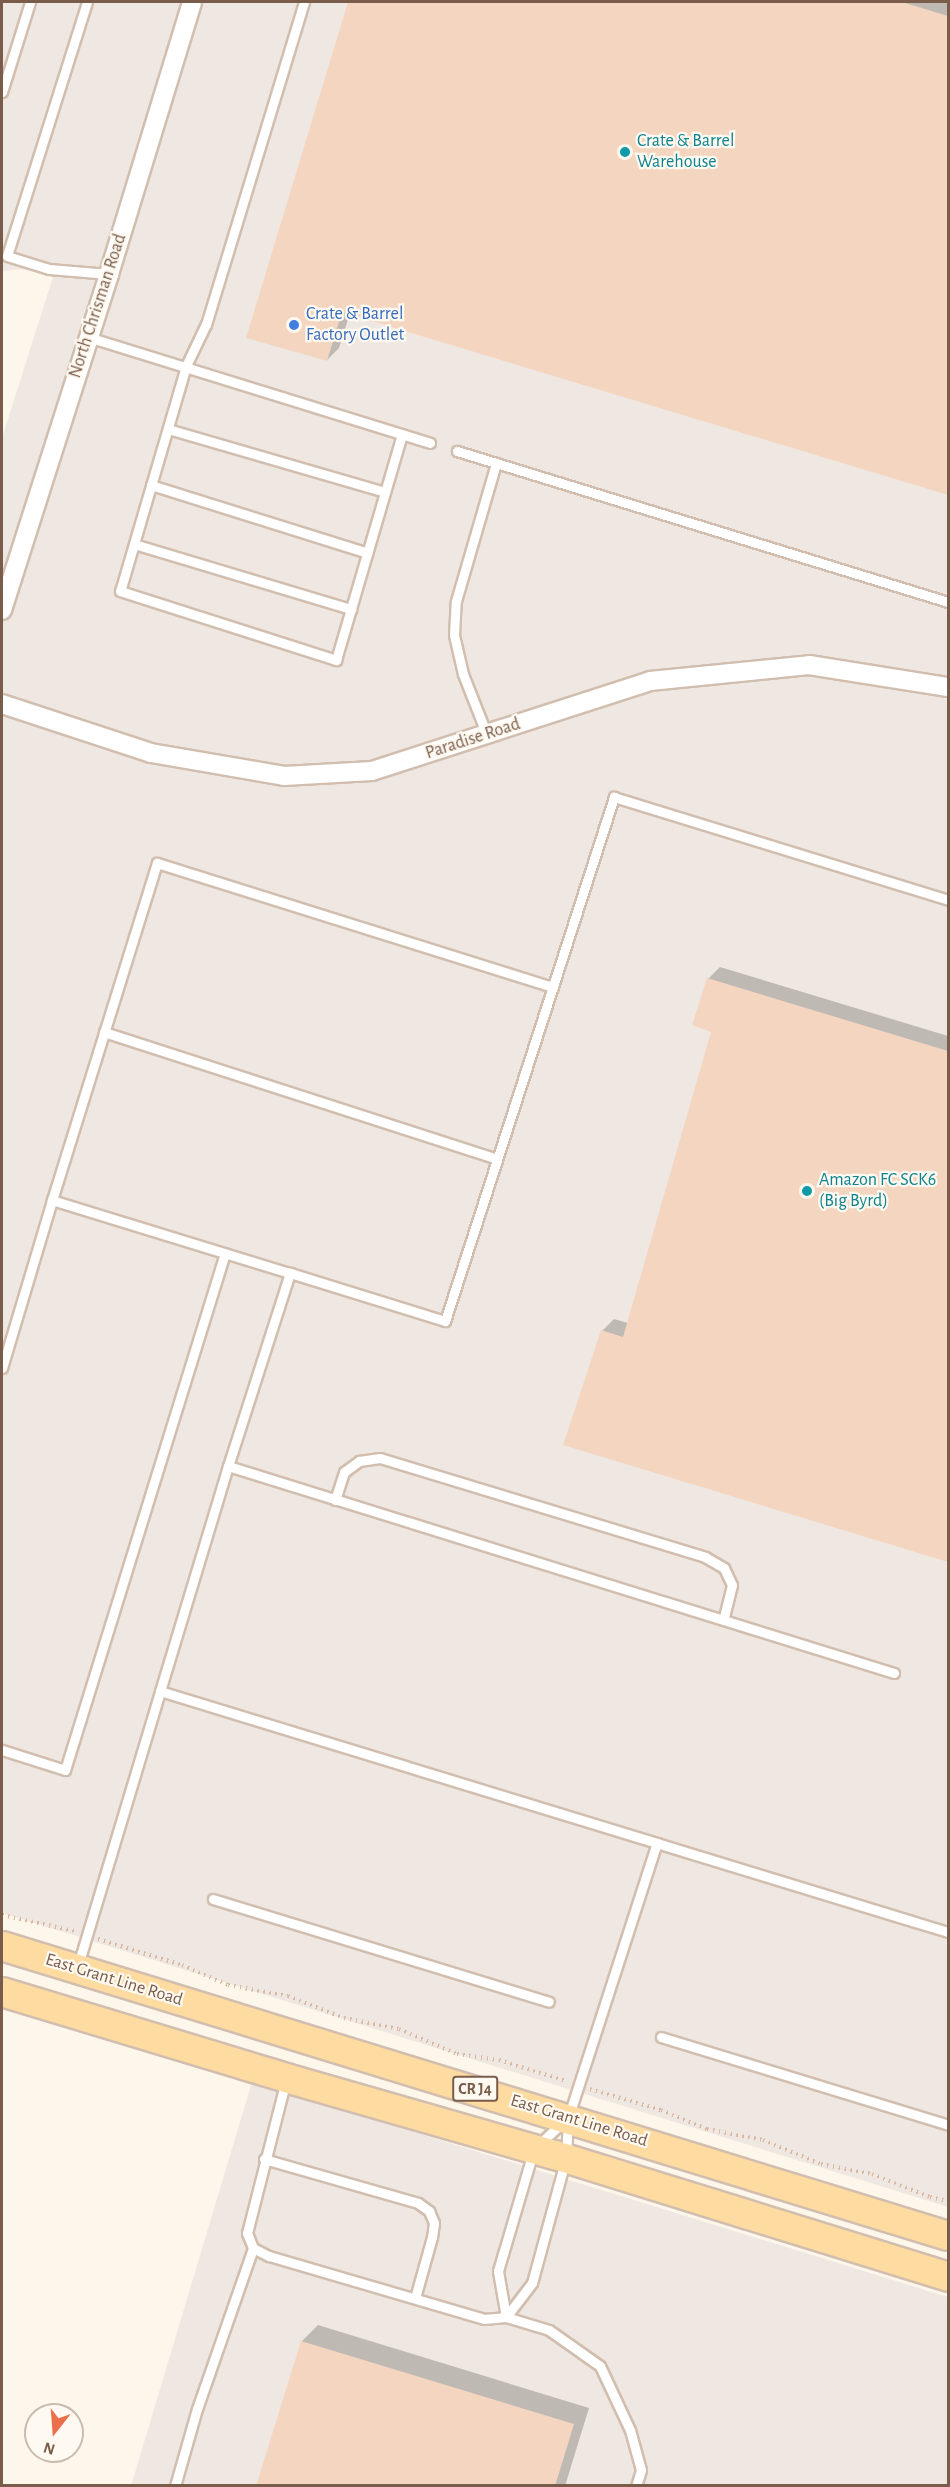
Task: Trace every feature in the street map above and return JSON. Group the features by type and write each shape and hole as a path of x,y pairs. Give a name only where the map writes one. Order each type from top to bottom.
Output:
{"main road":[{"name":"East Grant Line Road","path":"2,1946 948,2236"},
{"name":"CR J4","path":"4,1995 566,2158 948,2277"}],"street":[{"name":"North Chrisman Road","path":"2,610 109,274 192,2"},
{"name":"Paradise Road","path":"2,704 151,753 284,776 372,771 650,681 809,665 948,687"}],"lane":[{"path":"2,92 30,2"},
{"path":"87,2 3,257 49,269 109,274"},
{"path":"304,2 206,324 186,366 120,591 336,660 402,434"},
{"path":"88,337 430,443"},
{"path":"168,429 385,492"},
{"path":"457,451 948,602"},
{"path":"487,735 463,674 454,634 456,601 496,463"},
{"path":"151,485 368,553"},
{"path":"134,544 351,609"},
{"path":"52,1200 445,1321 614,797 948,900"},
{"path":"2,1368 157,863 553,987"},
{"path":"104,1032 497,1159"},
{"path":"2,1750 65,1770 225,1253"},
{"path":"77,1969 228,1466 290,1273"},
{"path":"335,1500 344,1472 359,1461 380,1458 705,1557 724,1568 732,1585 723,1620"},
{"path":"228,1466 894,1673"},
{"path":"160,1691 948,1932"},
{"path":"506,2317 532,2283 566,2158 568,2118 657,1843"},
{"path":"213,1899 549,2002"},
{"path":"661,2037 948,2125"},
{"path":"286,2078 247,2234 253,2248 269,2256 484,2319 506,2317 549,2330 600,2366 630,2430 641,2470 636,2486"},
{"path":"506,2317 498,2271 534,2149 568,2118"},
{"path":"264,2159 418,2203 429,2211 434,2223 432,2238 415,2298"},
{"path":"175,2486 197,2409 253,2248"}],"path":[{"path":"2,1916 34,1921 87,1935 182,1965 228,1985 288,1996 344,2018 399,2029 457,2054 499,2060 661,2110 706,2130 763,2140 821,2164 872,2174 930,2197 948,2201"}],"shaded area":[{"path":"2,2 948,2 948,2207 2,1913 2,438 53,277 26,269 2,271"},
{"path":"252,2082 948,2297 948,2485 131,2486"}],"building":[{"name":"Crate & Barrel Warehouse","path":"348,2 902,2 948,16 948,495 342,312 327,361 246,338"},
{"name":"Amazon FC SCK6 (Big Byrd)","path":"707,978 948,1051 948,1562 563,1445 601,1330 623,1337 711,1032 692,1025"},
{"path":"301,2341 574,2424 555,2486 256,2486"}],"place":[{"name":"Crate & Barrel Warehouse","path":"625,152"},
{"name":"Crate & Barrel Factory Outlet","path":"294,325"},
{"name":"Amazon FC SCK6 (Big Byrd)","path":"807,1191"}]}
